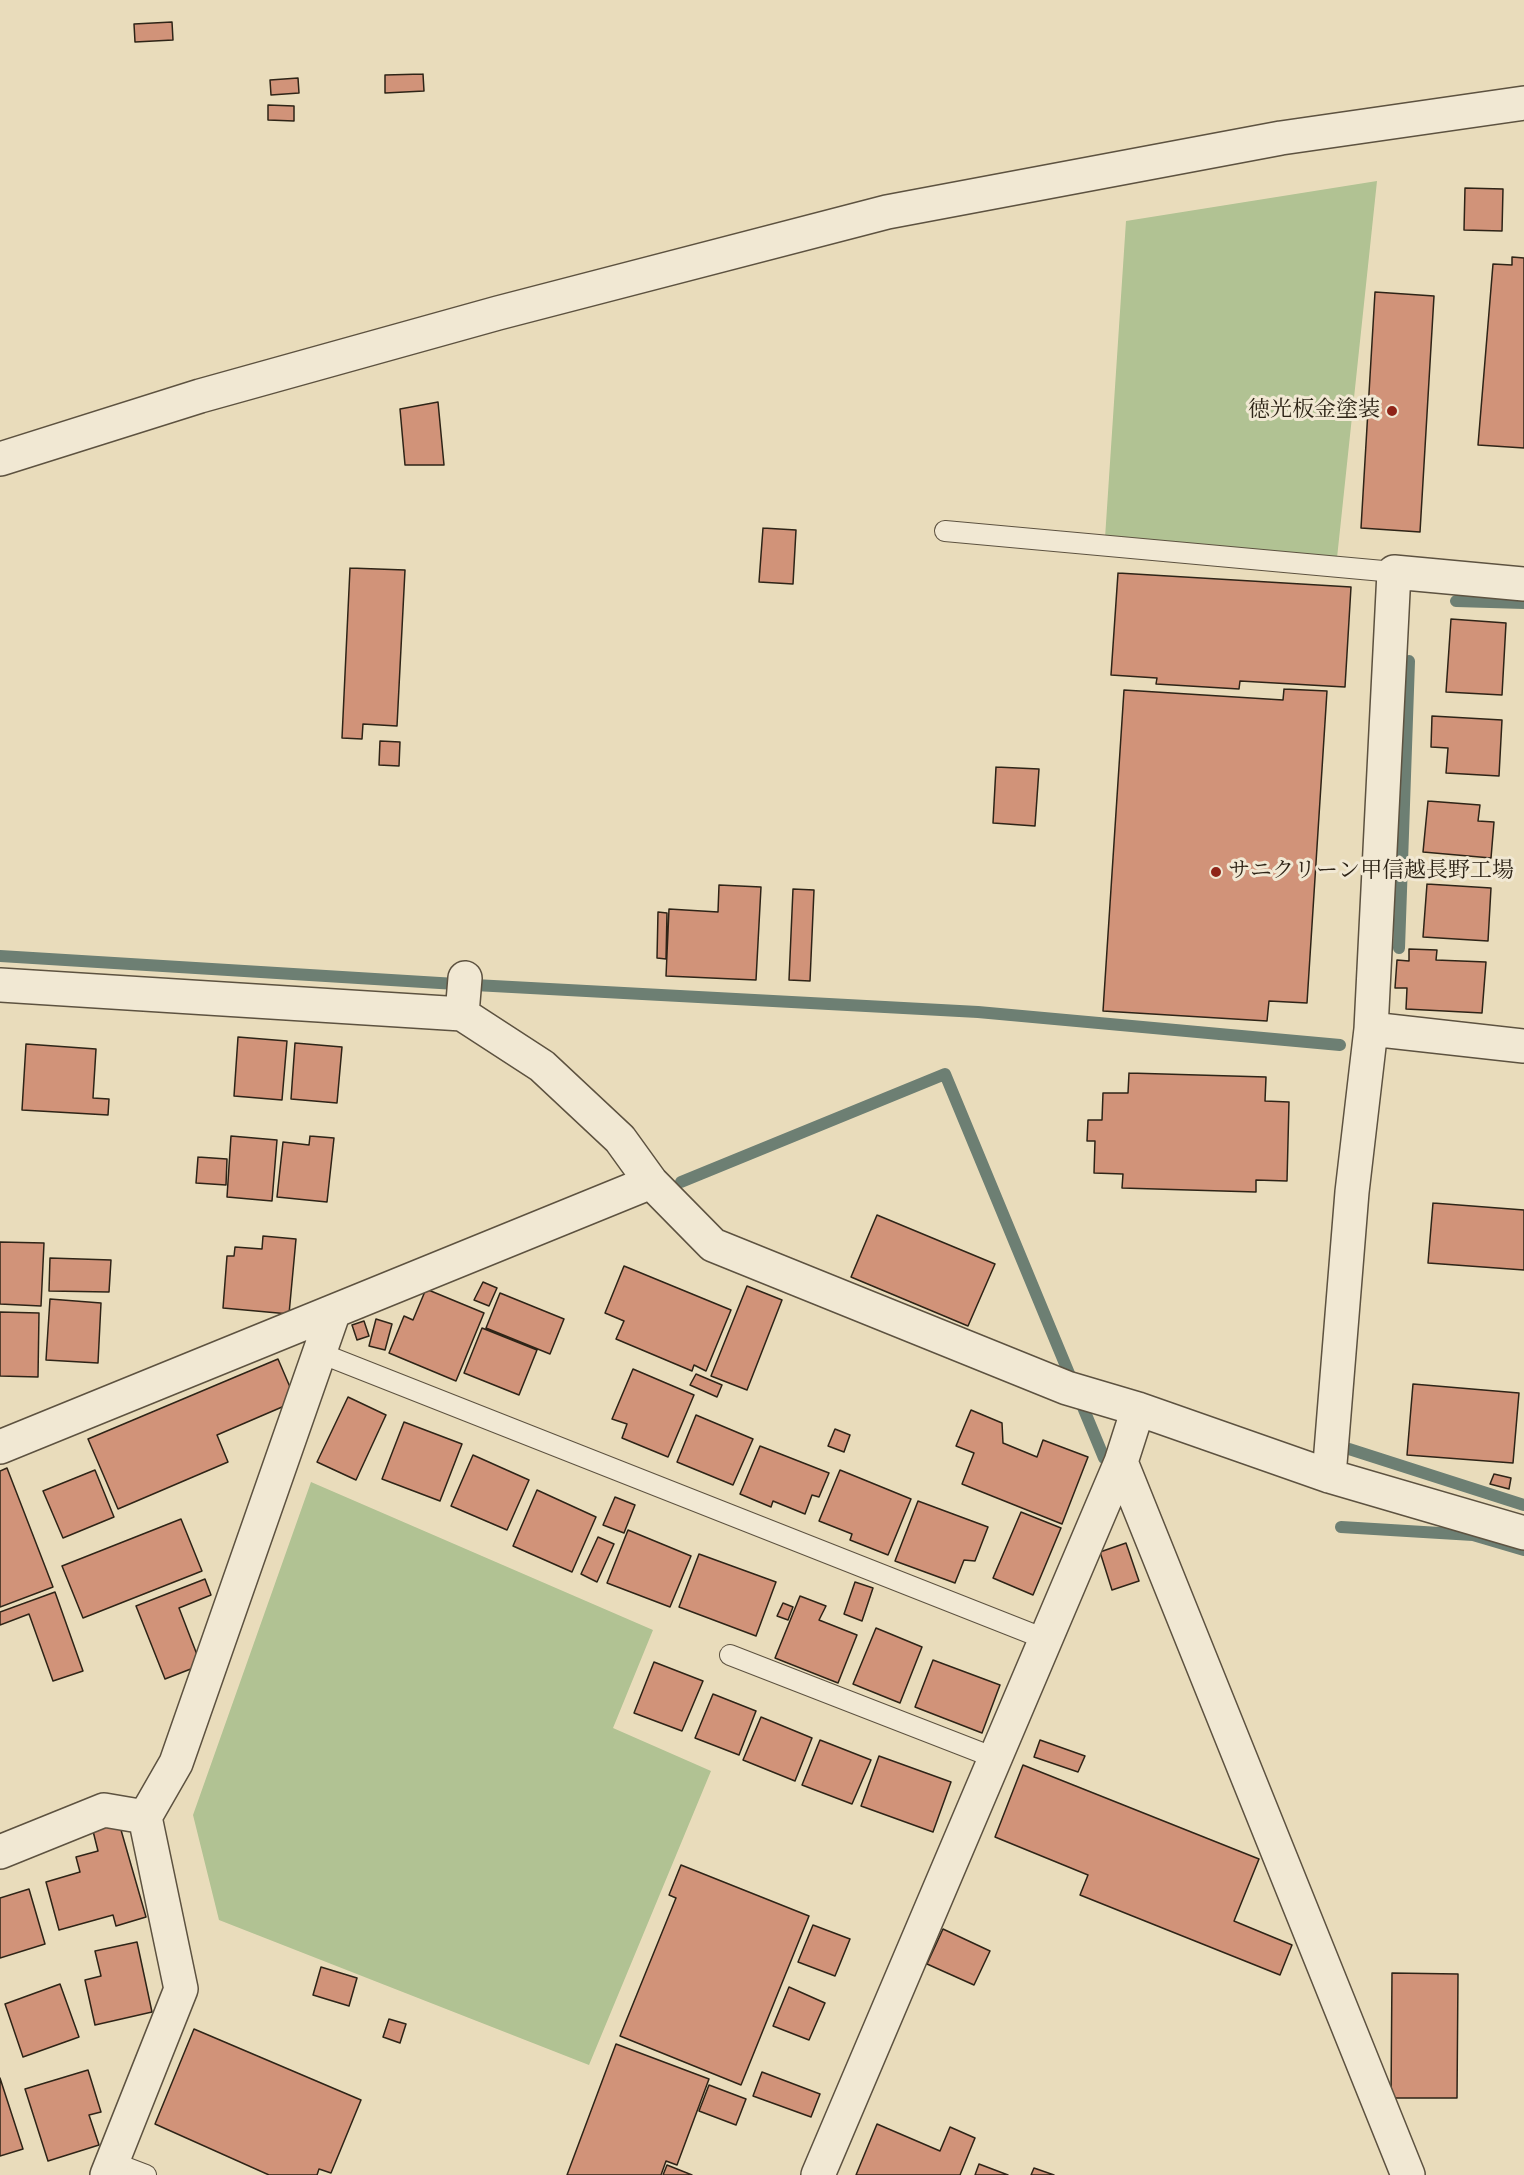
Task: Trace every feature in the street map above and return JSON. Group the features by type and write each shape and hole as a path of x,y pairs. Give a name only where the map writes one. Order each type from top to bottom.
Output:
{"street":[{"path":"0,459 222,390 498,313 887,212 1281,138 1524,103"},
{"path":"1329,1476 1352,1192 1371,1029 1394,572 1524,584"},
{"path":"462,1014 465,978"},
{"path":"0,985 462,1014 542,1066 620,1139 651,1182 713,1245 1079,1391 1138,1409 1329,1476 1524,1533"},
{"path":"1371,1029 1524,1046"},
{"path":"0,1447 651,1182"},
{"path":"109,2168 182,1989 146,1817 176,1763 334,1311"},
{"path":"818,2175 1121,1462 1138,1409"},
{"path":"1121,1462 1408,2175"},
{"path":"0,1852 104,1810 146,1817"}],"lane":[{"path":"945,531 1394,572"},
{"path":"320,1353 1046,1639"},
{"path":"730,1655 996,1758"},
{"path":"109,2168 146,2175"}],"green space":[{"path":"1377,181 1337,558 1105,538 1126,221"},
{"path":"311,1482 653,1630 613,1728 711,1771 589,2065 219,1920 193,1815"}],"building":[{"path":"172,22 173,40 135,42 134,24"},
{"path":"423,74 424,91 385,93 385,75"},
{"path":"298,78 299,93 271,95 270,80"},
{"path":"268,105 294,106 294,121 268,120"},
{"path":"1465,188 1503,189 1502,231 1464,230"},
{"path":"1512,257 1524,258 1524,448 1478,445 1493,264 1512,265"},
{"path":"1375,292 1434,296 1420,532 1361,528"},
{"path":"438,402 444,465 405,465 400,409"},
{"path":"763,528 796,530 793,584 759,582"},
{"path":"350,568 405,570 397,726 363,724 362,739 342,738"},
{"path":"1118,573 1351,587 1345,687 1240,681 1239,689 1156,684 1157,678 1111,675"},
{"path":"1451,619 1506,623 1502,695 1446,692"},
{"path":"1284,689 1327,691 1307,1003 1269,1001 1267,1021 1103,1011 1124,690 1283,700"},
{"path":"1432,716 1502,720 1499,776 1446,773 1448,748 1431,747"},
{"path":"380,741 400,742 399,766 379,765"},
{"path":"996,767 1039,769 1035,826 993,823"},
{"path":"1428,801 1480,805 1478,821 1494,822 1491,858 1423,852"},
{"path":"1427,884 1491,888 1488,941 1423,937"},
{"path":"719,885 761,887 756,980 666,976 669,909 718,912"},
{"path":"793,889 814,890 810,981 789,980"},
{"path":"658,912 667,913 666,959 657,958"},
{"path":"1409,949 1437,950 1436,960 1486,962 1482,1013 1406,1009 1407,988 1395,988 1397,960 1409,961"},
{"path":"238,1037 287,1041 282,1100 234,1096"},
{"path":"295,1043 342,1047 337,1103 291,1099"},
{"path":"26,1044 96,1049 93,1098 109,1099 108,1115 22,1110"},
{"path":"1129,1073 1266,1077 1265,1101 1289,1102 1287,1181 1256,1180 1256,1192 1122,1188 1123,1174 1094,1173 1095,1141 1087,1141 1088,1120 1102,1120 1103,1093 1128,1093"},
{"path":"231,1136 277,1140 272,1201 227,1197"},
{"path":"310,1136 334,1138 327,1202 277,1197 283,1142 309,1145"},
{"path":"198,1157 227,1159 226,1185 196,1183"},
{"path":"1433,1203 1524,1210 1524,1270 1428,1263"},
{"path":"877,1215 995,1264 968,1326 851,1277"},
{"path":"263,1236 296,1239 289,1314 223,1308 227,1256 234,1256 235,1247 262,1249"},
{"path":"0,1242 44,1243 41,1306 0,1304"},
{"path":"50,1258 111,1260 109,1292 49,1291"},
{"path":"624,1266 731,1310 706,1371 694,1365 692,1371 616,1339 624,1321 605,1313"},
{"path":"483,1282 497,1288 489,1306 474,1300"},
{"path":"747,1286 782,1300 747,1390 711,1376"},
{"path":"426,1289 484,1313 456,1381 389,1353 404,1316 413,1320"},
{"path":"500,1293 564,1319 550,1354 486,1328"},
{"path":"50,1299 101,1303 98,1363 46,1360"},
{"path":"0,1312 39,1313 38,1377 0,1376"},
{"path":"376,1319 392,1324 385,1350 369,1346"},
{"path":"364,1321 369,1336 357,1340 352,1325"},
{"path":"482,1328 537,1350 519,1395 464,1373"},
{"path":"278,1359 296,1401 217,1435 228,1462 118,1509 88,1439"},
{"path":"633,1369 694,1395 668,1457 622,1438 627,1424 612,1419"},
{"path":"696,1374 722,1385 717,1397 690,1385"},
{"path":"1413,1384 1519,1393 1513,1463 1407,1455"},
{"path":"348,1397 386,1415 356,1480 317,1462"},
{"path":"971,1410 1002,1423 1003,1443 1037,1457 1043,1440 1088,1457 1062,1524 962,1484 974,1453 956,1446"},
{"path":"696,1415 753,1439 733,1485 677,1462"},
{"path":"404,1422 462,1444 440,1501 382,1479"},
{"path":"835,1429 850,1435 844,1452 828,1446"},
{"path":"760,1446 829,1473 819,1497 812,1495 805,1514 773,1501 771,1507 740,1494"},
{"path":"473,1455 529,1480 507,1530 451,1506"},
{"path":"7,1468 53,1587 0,1607 0,1471"},
{"path":"95,1470 114,1517 63,1538 43,1491"},
{"path":"840,1470 911,1499 888,1555 850,1540 852,1534 819,1521"},
{"path":"1494,1474 1511,1478 1509,1489 1490,1484"},
{"path":"537,1490 596,1517 572,1572 513,1546"},
{"path":"615,1497 635,1505 624,1533 603,1525"},
{"path":"918,1501 988,1527 975,1561 964,1560 955,1583 895,1561"},
{"path":"1021,1512 1061,1528 1033,1595 993,1578"},
{"path":"181,1519 202,1571 83,1618 62,1566"},
{"path":"628,1530 691,1556 670,1607 607,1583"},
{"path":"598,1537 614,1544 597,1582 581,1574"},
{"path":"1126,1543 1139,1581 1112,1590 1100,1552"},
{"path":"699,1554 776,1582 756,1636 679,1607"},
{"path":"205,1579 211,1595 179,1608 201,1665 165,1679 136,1606"},
{"path":"855,1582 873,1588 862,1621 844,1614"},
{"path":"55,1592 83,1671 53,1681 29,1614 0,1625 0,1612"},
{"path":"800,1596 826,1606 819,1620 857,1635 838,1683 775,1658"},
{"path":"783,1603 793,1607 788,1620 777,1616"},
{"path":"876,1628 922,1647 900,1703 853,1684"},
{"path":"933,1660 1000,1685 982,1733 915,1707"},
{"path":"654,1662 703,1681 682,1731 634,1713"},
{"path":"713,1694 756,1711 739,1755 695,1738"},
{"path":"761,1717 812,1738 795,1781 743,1760"},
{"path":"820,1740 871,1760 852,1804 802,1785"},
{"path":"1040,1740 1085,1756 1078,1772 1034,1757"},
{"path":"879,1756 951,1782 933,1832 861,1806"},
{"path":"1023,1765 1259,1859 1234,1921 1292,1945 1280,1975 1080,1895 1088,1875 995,1837"},
{"path":"119,1823 146,1917 116,1926 113,1915 59,1930 46,1882 80,1872 76,1857 98,1851 93,1831"},
{"path":"681,1865 809,1916 741,2085 620,2036 676,1898 669,1895"},
{"path":"29,1889 45,1944 0,1958 0,1898"},
{"path":"813,1925 850,1939 835,1976 798,1962"},
{"path":"943,1929 990,1951 974,1985 927,1964"},
{"path":"137,1942 152,2012 95,2025 85,1980 101,1976 95,1951"},
{"path":"321,1967 357,1978 349,2006 313,1995"},
{"path":"1392,1973 1458,1974 1457,2098 1391,2098"},
{"path":"60,1984 79,2037 23,2057 5,2004"},
{"path":"789,1987 825,2003 809,2040 773,2026"},
{"path":"389,2019 406,2024 400,2043 383,2037"},
{"path":"194,2029 361,2100 331,2173 319,2169 317,2175 269,2175 155,2124"},
{"path":"616,2044 709,2079 677,2165 666,2161 661,2175 567,2175"},
{"path":"88,2070 101,2112 89,2115 99,2145 48,2161 25,2089"},
{"path":"762,2072 820,2094 811,2117 753,2096"},
{"path":"0,2078 23,2149 0,2156"},
{"path":"709,2085 746,2099 736,2125 699,2111"},
{"path":"877,2124 940,2151 950,2127 975,2138 960,2175 856,2175"},
{"path":"979,2164 1008,2175 975,2175"},
{"path":"667,2165 692,2175 663,2175"},
{"path":"1034,2168 1054,2175 1031,2175"}],"waterway":[{"path":"1456,601 1524,603"},
{"path":"1399,948 1409,661"},
{"path":"0,956 456,984 978,1012 1340,1045"},
{"path":"681,1182 945,1074 1104,1458"},
{"path":"1349,1449 1524,1505"},
{"path":"1341,1527 1473,1535 1524,1550"}],"place":[{"name":"徳光板金塗装","path":"1392,411"},
{"name":"サニクリーン甲信越長野工場","path":"1216,872"}]}
